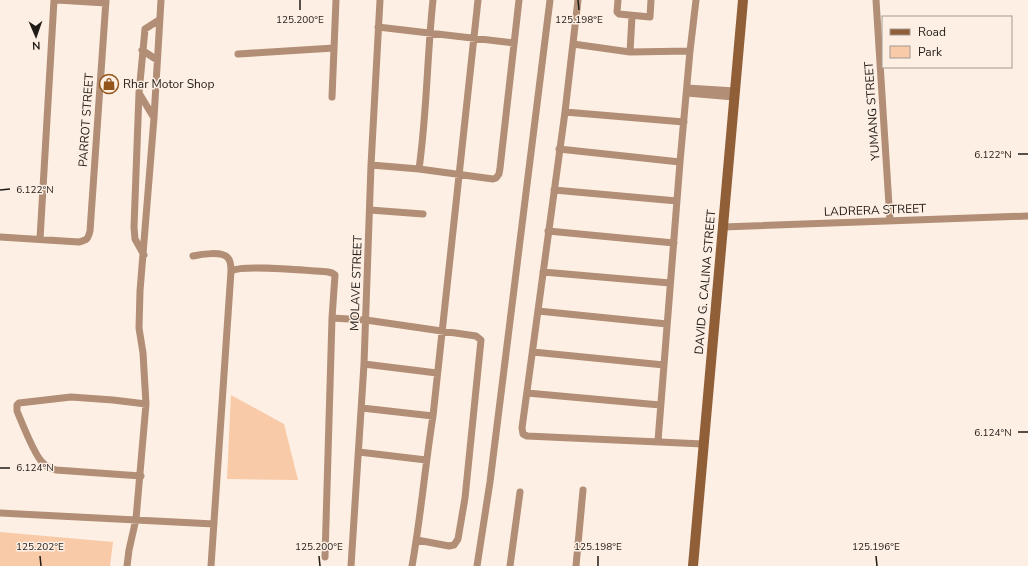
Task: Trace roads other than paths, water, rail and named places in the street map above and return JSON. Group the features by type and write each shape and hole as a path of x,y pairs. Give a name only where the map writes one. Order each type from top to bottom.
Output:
{"street":[{"path":"0,237 40,239 54,0"},
{"path":"57,0 106,1"},
{"path":"128,566 129,550 136,519 146,404 143,353 139,328 161,0"},
{"path":"332,97 336,0"},
{"name":"MOLAVE STREET","path":"351,566 362,408 371,165 380,0"},
{"path":"419,169 427,101 433,0"},
{"path":"412,566 417,540 443,331 478,0"},
{"path":"371,165 419,169 493,179 496,178 499,174 519,0"},
{"path":"477,566 490,482 550,0"},
{"path":"578,0 565,112 533,352 526,393 522,428 523,434 527,436 703,444"},
{"path":"618,0 617,12 619,14 650,17 651,0"},
{"path":"658,441 680,162 696,0"},
{"name":"DAVID G. CALINA STREET","path":"693,566 734,94 744,0"},
{"name":"YUMANG STREET","path":"876,0 890,221"},
{"name":"PARROT STREET","path":"40,239 79,242 88,238 90,231 106,1"},
{"path":"630,52 632,16"},
{"path":"144,255 136,242 134,235 139,93 145,30 159,20"},
{"path":"378,27 474,37 514,43"},
{"path":"573,44 630,52 690,51"},
{"path":"238,54 334,48"},
{"path":"142,50 158,60"},
{"path":"687,91 734,94"},
{"path":"139,93 154,118"},
{"path":"565,112 684,122"},
{"path":"559,150 680,162"},
{"path":"554,190 677,201"},
{"path":"370,210 423,214"},
{"name":"LADRERA STREET","path":"723,227 1028,216"},
{"path":"548,231 674,243"},
{"path":"136,242 145,234"},
{"path":"193,256 205,254 225,256 228,257 231,263 211,566"},
{"path":"231,271 236,268 254,268 332,272 335,278 332,318 325,557"},
{"path":"543,272 670,283"},
{"path":"538,311 667,324"},
{"path":"332,318 366,320 476,336 480,338 482,343 465,498 458,539 454,545 449,546 417,540"},
{"path":"533,352 664,365"},
{"path":"364,364 437,373"},
{"path":"526,393 660,405"},
{"path":"140,476 56,470 47,467 40,461 17,411 17,406 19,403 71,397 146,404"},
{"path":"362,408 433,416"},
{"path":"359,452 426,460"},
{"path":"576,566 583,490"},
{"path":"510,566 520,492"},
{"path":"0,513 214,524"}],"place":[{"name":"Rhar Motor Shop","path":"109,84"}]}
